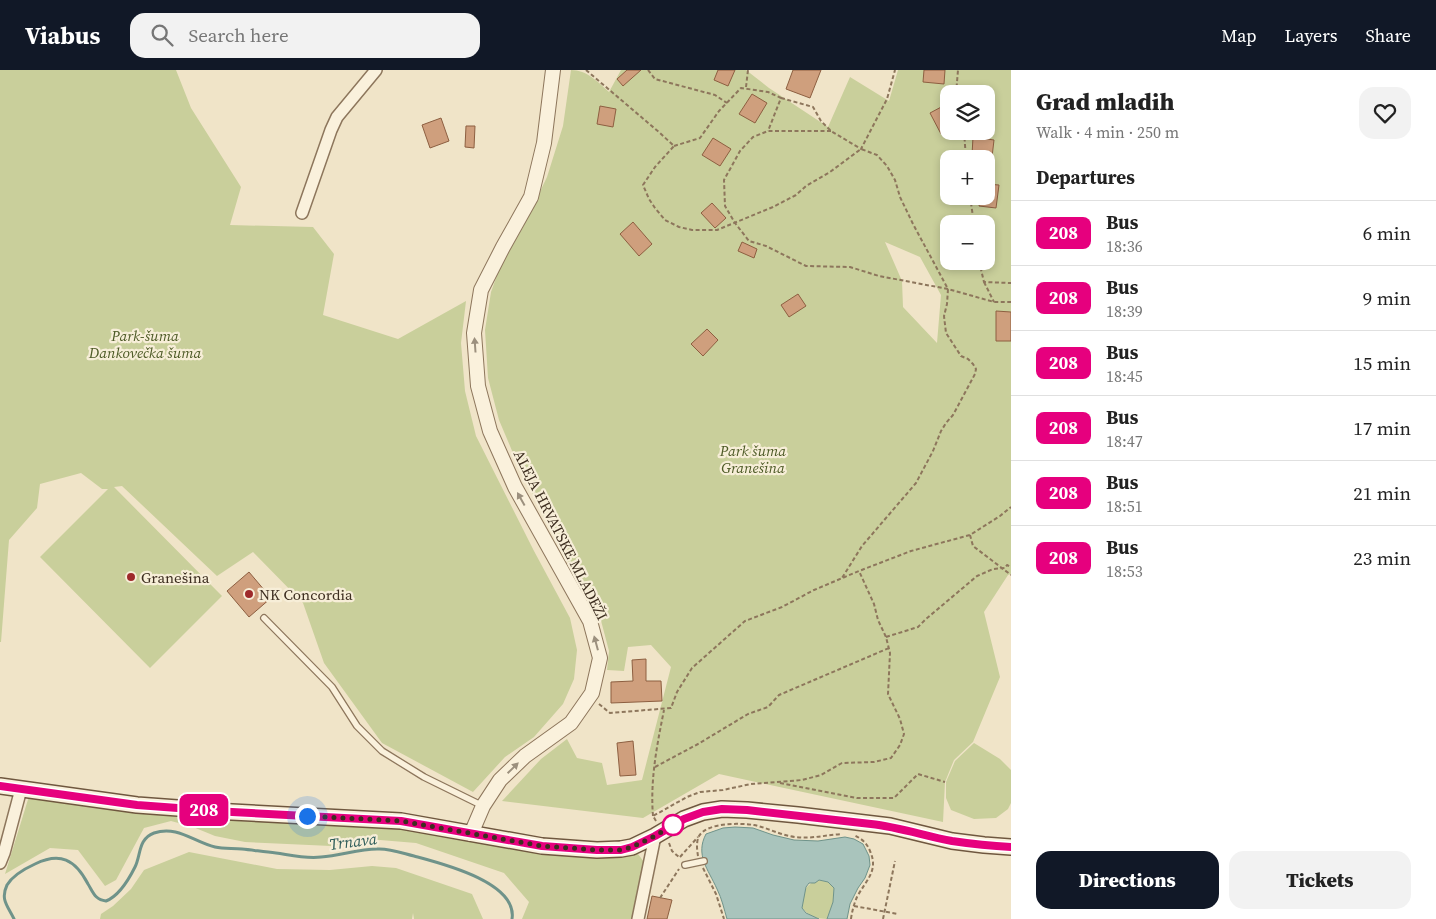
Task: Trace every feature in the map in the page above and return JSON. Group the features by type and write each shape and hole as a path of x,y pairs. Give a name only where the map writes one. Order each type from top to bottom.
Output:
{"main road":[{"path":"0,786 137,805 401,821 542,846 597,850 621,850 662,840 684,819 703,812 722,809 747,810 890,826 952,841 984,846 1011,847"}],"street":[{"path":"302,213 337,117 376,70"},
{"name":"ALEJA HRVATSKE MLADEŽI","path":"471,834 483,806 500,780 525,756 571,723 592,693 600,658 590,621 515,487 490,431 478,386 474,333 481,290 531,197 544,143 553,70"},
{"path":"0,862 21,789"},
{"path":"638,919 662,840"}],"lane":[{"path":"264,618 332,687 357,726 382,752 424,777 483,806"},
{"path":"684,864 701,860"}],"path":[{"path":"586,70 674,146"},
{"path":"648,70 655,79 715,95 727,103"},
{"path":"746,89 748,70"},
{"path":"842,578 862,546 916,483 941,431 953,415 976,374 973,364 961,356 946,333 944,316 948,289 913,224 900,197 895,180 887,166 877,155 860,150 831,131 813,107 781,98 768,92 741,88 720,111 700,138 674,146 654,167 644,185 649,199 665,220 679,227 692,230 717,230 773,207 796,195 806,186 830,172 860,150 887,99 896,70"},
{"path":"957,85 958,70"},
{"path":"768,131 781,98"},
{"path":"831,131 768,131 753,137 740,151 724,180 725,206 749,241 766,246 806,266 850,267 880,276 948,289 994,302 1011,302"},
{"path":"981,270 984,282 994,302"},
{"path":"984,282 1011,283"},
{"path":"592,693 598,704 610,713 671,708 677,692 692,668 745,621 782,607 842,578 911,551 970,535 1011,507"},
{"path":"970,535 974,546 1011,575"},
{"path":"886,638 918,628 926,619 978,576 994,569 1005,568 1007,565 1011,567"},
{"path":"654,816 687,797 700,792 723,790 751,784 802,780 821,775 842,763 874,762 891,758 900,745 904,734 900,719 888,694 889,648 874,604 859,571"},
{"path":"654,767 698,744 748,714 768,707 779,695 889,648"},
{"path":"656,821 654,816 654,767 664,709"},
{"path":"776,782 857,798 894,798 918,774 945,782"},
{"path":"680,858 695,838 710,829 728,824 752,825 779,834 796,837 817,838 846,833"},
{"path":"851,919 858,896 869,878 874,864 872,854 866,843 852,834"},
{"path":"700,835 697,848 701,860"},
{"path":"662,840 688,868 702,865 716,894 724,919"},
{"path":"882,919 895,861"},
{"path":"660,898 676,872 684,864"},
{"path":"854,906 898,914"}],"green space":[{"name":"Park-šuma Dankovečka šuma","path":"0,70 176,70 191,108 241,187 230,225 313,227 334,254 323,315 398,339 466,301 461,343 465,391 476,436 570,618 577,650 574,679 563,704 534,737 505,757 473,792 382,743 324,663 303,603 253,552 217,576 122,486 114,487 222,596 150,668 40,557 108,489 102,489 81,473 40,484 37,508 9,540 0,642"},
{"name":"Park šuma Granešina","path":"571,70 587,74 609,92 621,70 746,70 769,88 828,127 850,77 889,101 898,70 1011,70 1011,574 1008,575 984,612 1000,677 973,742 954,760 945,782 943,822 719,774 643,818 502,801 541,759 567,739 577,758 602,763 607,785 642,780 671,667 651,645 628,647 624,671 607,670 609,651 599,613 563,554 521,472 499,420 488,378 485,330 491,292 500,267 522,229 547,177 563,126","holes":["885,242 920,257 941,295 937,343 903,307 902,281"]},
{"path":"974,743 1000,759 1011,770 1011,803 1008,809 996,818 974,819 951,810 946,798 946,782 955,761"},
{"path":"30,793 237,821 394,825 602,857 638,854 647,866 634,919 522,919 529,902 504,873 416,843 368,839 331,846 245,842 215,836 171,821 144,828 116,880 105,886 78,850 50,848 5,874"},
{"path":"189,852 277,869 330,870 372,866 396,868 472,894 483,919 414,919 413,913 412,919 100,919 101,914 113,906 131,889 144,870"},
{"path":"819,880 828,882 834,888 833,902 827,919 813,916 802,908 805,890 810,884"}],"water":[{"path":"723,828 753,828 794,840 818,841 845,837 863,844 869,856 870,865 850,904 847,919 827,919 833,902 834,888 828,882 819,880 815,883 809,883 806,887 802,908 806,913 819,919 727,919 719,893 704,862 702,849 706,834"}],"building":[{"path":"627,70 641,70 623,86 617,79"},
{"path":"718,70 735,70 728,86 714,80"},
{"path":"793,70 821,70 810,98 786,89"},
{"path":"924,70 945,70 944,84 923,82"},
{"path":"752,94 767,103 755,123 739,114"},
{"path":"600,106 616,109 613,127 597,124"},
{"path":"940,108 940,132 930,113"},
{"path":"441,118 449,141 430,148 422,125"},
{"path":"466,126 475,126 474,148 465,147"},
{"path":"713,138 731,149 720,166 702,155"},
{"path":"973,140 994,140 993,150 972,150"},
{"path":"995,185 999,185 996,208 979,206 995,205"},
{"path":"712,203 726,218 715,228 701,213"},
{"path":"633,222 652,244 639,256 620,234"},
{"path":"742,242 757,249 754,258 738,251"},
{"path":"798,294 806,306 789,317 781,305"},
{"path":"996,311 1011,312 1011,341 996,341"},
{"path":"707,329 718,340 703,356 691,344"},
{"name":"NK Concordia","path":"249,572 271,598 249,617 227,591"},
{"path":"646,659 646,681 661,681 662,701 611,703 611,682 633,681 632,660"},
{"path":"633,741 636,775 620,776 617,743"},
{"path":"652,896 672,900 667,919 647,919"}],"waterway":[{"name":"Trnava","path":"14,919 4,895 9,881 23,870 44,860 59,858 66,860 83,875 93,893 106,901 111,899 127,882 135,867 145,839 154,833 162,831 185,835 215,847 304,857 328,856 370,849 396,851 458,869 475,876 503,895 511,906 512,919"}],"bus line":[{"name":"208","path":"0,786 137,805 401,821 542,846 597,850 621,850 642,844 684,819 703,812 722,809 798,815 890,826 952,841 984,846 1011,847"}],"place":[{"name":"Granešina","path":"131,577"},
{"name":"NK Concordia","path":"249,594"}],"route":[{"path":"307,816 401,821 542,846 597,850 621,850 642,844 673,825"}]}
